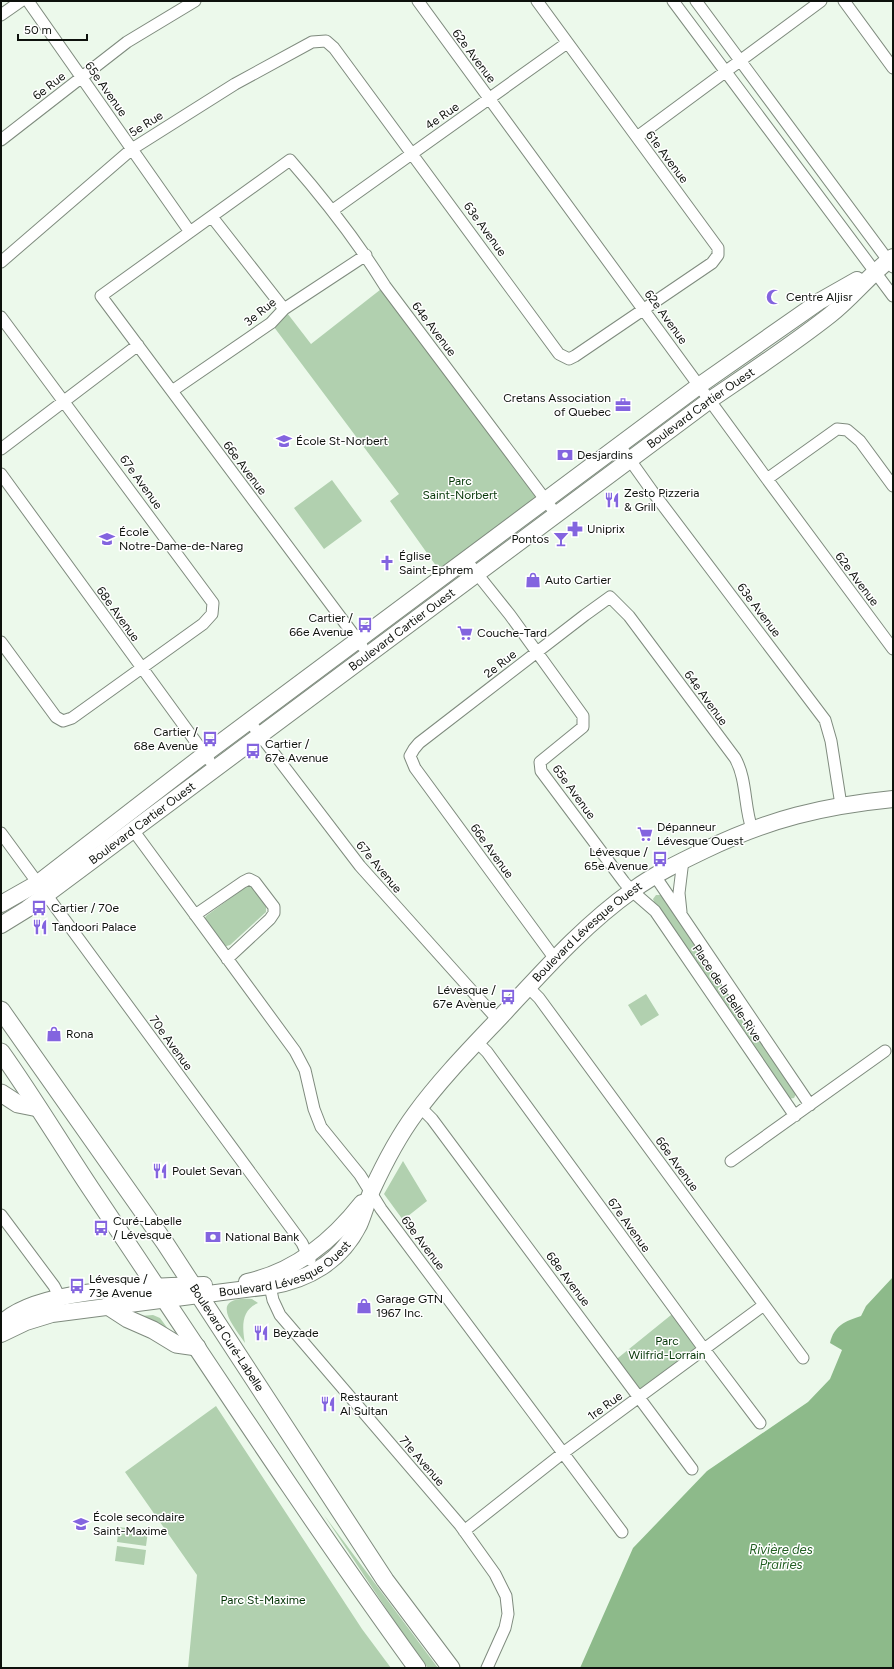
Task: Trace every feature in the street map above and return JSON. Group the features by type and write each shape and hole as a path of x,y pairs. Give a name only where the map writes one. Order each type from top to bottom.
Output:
{"main road":[{"name":"Boulevard Curé-Labelle","path":"1,1010 165,1244 381,1574 451,1666"},
{"path":"1,1052 303,1505 417,1668"},
{"path":"1,1093 18,1104 38,1108"},
{"path":"108,1306 128,1319 153,1330 176,1344 197,1347"}],"street":[{"path":"1,16 21,1"},
{"name":"65e Avenue","path":"28,1 190,232"},
{"name":"6e Rue","path":"1,140 127,42 195,1"},
{"name":"62e Avenue","path":"418,1 893,649"},
{"name":"61e Avenue","path":"536,1 715,242 718,255 712,263 644,310"},
{"path":"673,1 893,296"},
{"path":"696,1 891,262"},
{"path":"637,138 821,1"},
{"path":"844,1 893,68"},
{"name":"5e Rue","path":"1,262 132,149 235,84 312,42 326,41"},
{"name":"63e Avenue","path":"326,41 334,48 413,152 559,354 569,359 575,356 644,310"},
{"name":"4e Rue","path":"333,210 567,43"},
{"path":"797,168 812,157"},
{"name":"64e Avenue","path":"212,217 290,160 333,210 366,255 385,286 556,514"},
{"path":"190,232 212,217 284,309"},
{"name":"66e Avenue","path":"190,232 101,296 368,655"},
{"name":"3e Rue","path":"172,391 270,323 284,309 366,255"},
{"name":"Boulevard Cartier Ouest","path":"1,925 42,888 206,754 546,500 700,386 820,301 891,262"},
{"name":"Boulevard Cartier Ouest","path":"1,904 42,888 133,830 710,400 778,354 832,314 874,271"},
{"name":"67e Avenue","path":"1,317 213,603 212,614 203,624 142,669"},
{"path":"1,449 138,345"},
{"path":"767,479 837,429 847,430 860,442 893,486"},
{"name":"63e Avenue","path":"620,446 825,720 831,741 841,805"},
{"name":"68e Avenue","path":"1,474 142,669 216,768"},
{"name":"65e Avenue","path":"466,560 537,652 583,716 583,727 540,762 541,771 632,891"},
{"name":"64e Avenue","path":"610,598 629,616 735,758 740,770 748,817 752,829"},
{"name":"2e Rue","path":"410,756 420,743 584,615 610,598"},
{"path":"1,642 56,717 63,721 72,718 142,669"},
{"name":"67e Avenue","path":"250,722 360,866 498,1020"},
{"name":"66e Avenue","path":"410,756 415,768 555,958"},
{"name":"Boulevard Lévesque Ouest","path":"1,1324 9,1316 26,1308 59,1305 156,1286 195,1290 270,1286 297,1280 318,1270 338,1255 352,1237 360,1223 371,1192 398,1140 420,1107 477,1042 555,958 593,923 632,891 655,876 683,860 752,829 788,817 841,805 893,798"},
{"name":"69e Avenue","path":"133,830 295,1050 305,1070 314,1109 321,1127 360,1175 381,1209 622,1532"},
{"name":"70e Avenue","path":"1,833 302,1243 318,1270"},
{"path":"681,915 679,887 683,860"},
{"name":"Place de la Belle-Rive","path":"655,876 810,1105"},
{"path":"195,915 242,882 249,879 255,882 274,907 274,913 270,919 227,959"},
{"name":"Place de la Belle-Rive","path":"632,891 655,910 795,1116"},
{"name":"66e Avenue","path":"528,987 539,998 803,1358"},
{"name":"67e Avenue","path":"477,1042 487,1052 704,1349 760,1423"},
{"path":"731,1161 886,1052"},
{"name":"68e Avenue","path":"420,1107 432,1119 692,1469"},
{"name":"Boulevard Lévesque Ouest","path":"1,1334 59,1305 108,1306 165,1300 195,1290 254,1280 285,1268 308,1255 344,1225 371,1192"},
{"path":"1,1216 54,1286 59,1305"},
{"name":"71e Avenue","path":"270,1286 273,1300 280,1315 464,1530 495,1574 507,1600 508,1614 505,1628 487,1668"},
{"name":"1re Rue","path":"464,1530 563,1453 764,1305"}],"green space":[{"name":"Parc Saint-Norbert","path":"385,286 546,501 444,577 390,501 399,494 271,323 284,309 311,344"},
{"path":"332,480 362,521 324,549 294,508"},
{"path":"247,886 252,886 266,904 266,912 230,945 223,947 204,920 206,916"},
{"path":"656,895 661,895 796,1094 794,1098 788,1099 655,904 653,899"},
{"path":"646,994 659,1015 641,1026 628,1005"},
{"path":"403,1161 427,1201 403,1220 384,1194"},
{"path":"239,1299 252,1299 258,1303 248,1310 244,1320 243,1331 245,1343 230,1320 227,1313 227,1307 231,1302"},
{"name":"Parc Wilfrid-Lorrain","path":"676,1311 704,1349 640,1397 613,1362"},
{"path":"153,1315 160,1318 171,1333 140,1316"},
{"name":"Parc St-Maxime","path":"216,1406 362,1629 391,1668 188,1668 197,1575 125,1472"},
{"path":"324,1515 438,1668 428,1668 395,1622"},
{"path":"119,1527 148,1531 146,1546 117,1542"},
{"path":"117,1546 146,1550 144,1565 115,1561"}],"water":[{"name":"Rivière des Prairies","path":"893,1277 893,1668 580,1668 633,1548 707,1471 808,1402 830,1379 842,1350 830,1343 834,1332 845,1322 861,1316 866,1306"}],"place":[{"name":"Centre Aljisr","path":"774,297"},
{"name":"Cretans Association of Quebec","path":"623,405"},
{"name":"École St-Norbert","path":"284,441"},
{"name":"Desjardins","path":"565,455"},
{"name":"Zesto Pizzeria & Grill","path":"612,500"},
{"name":"Uniprix","path":"575,529"},
{"name":"École Notre-Dame-de-Nareg","path":"107,539"},
{"name":"Pontos","path":"561,539"},
{"name":"Église Saint-Ephrem","path":"387,563"},
{"name":"Auto Cartier","path":"533,580"},
{"name":"Cartier / 66e Avenue","path":"365,625"},
{"name":"Couche-Tard","path":"465,633"},
{"name":"Cartier / 68e Avenue","path":"210,739"},
{"name":"Cartier / 67e Avenue","path":"253,751"},
{"name":"Dépanneur Lévesque Ouest","path":"645,834"},
{"name":"Lévesque / 65e Avenue","path":"660,859"},
{"name":"Cartier / 70e","path":"39,908"},
{"name":"Tandoori Palace","path":"40,927"},
{"name":"Lévesque / 67e Avenue","path":"508,997"},
{"name":"Rona","path":"54,1034"},
{"name":"Poulet Sevan","path":"160,1171"},
{"name":"Curé-Labelle / Lévesque","path":"101,1228"},
{"name":"National Bank","path":"213,1237"},
{"name":"Lévesque / 73e Avenue","path":"77,1286"},
{"name":"Garage GTN 1967 Inc.","path":"364,1306"},
{"name":"Beyzade","path":"261,1333"},
{"name":"Restaurant Al Sultan","path":"328,1404"},
{"name":"École secondaire Saint-Maxime","path":"81,1524"}]}
